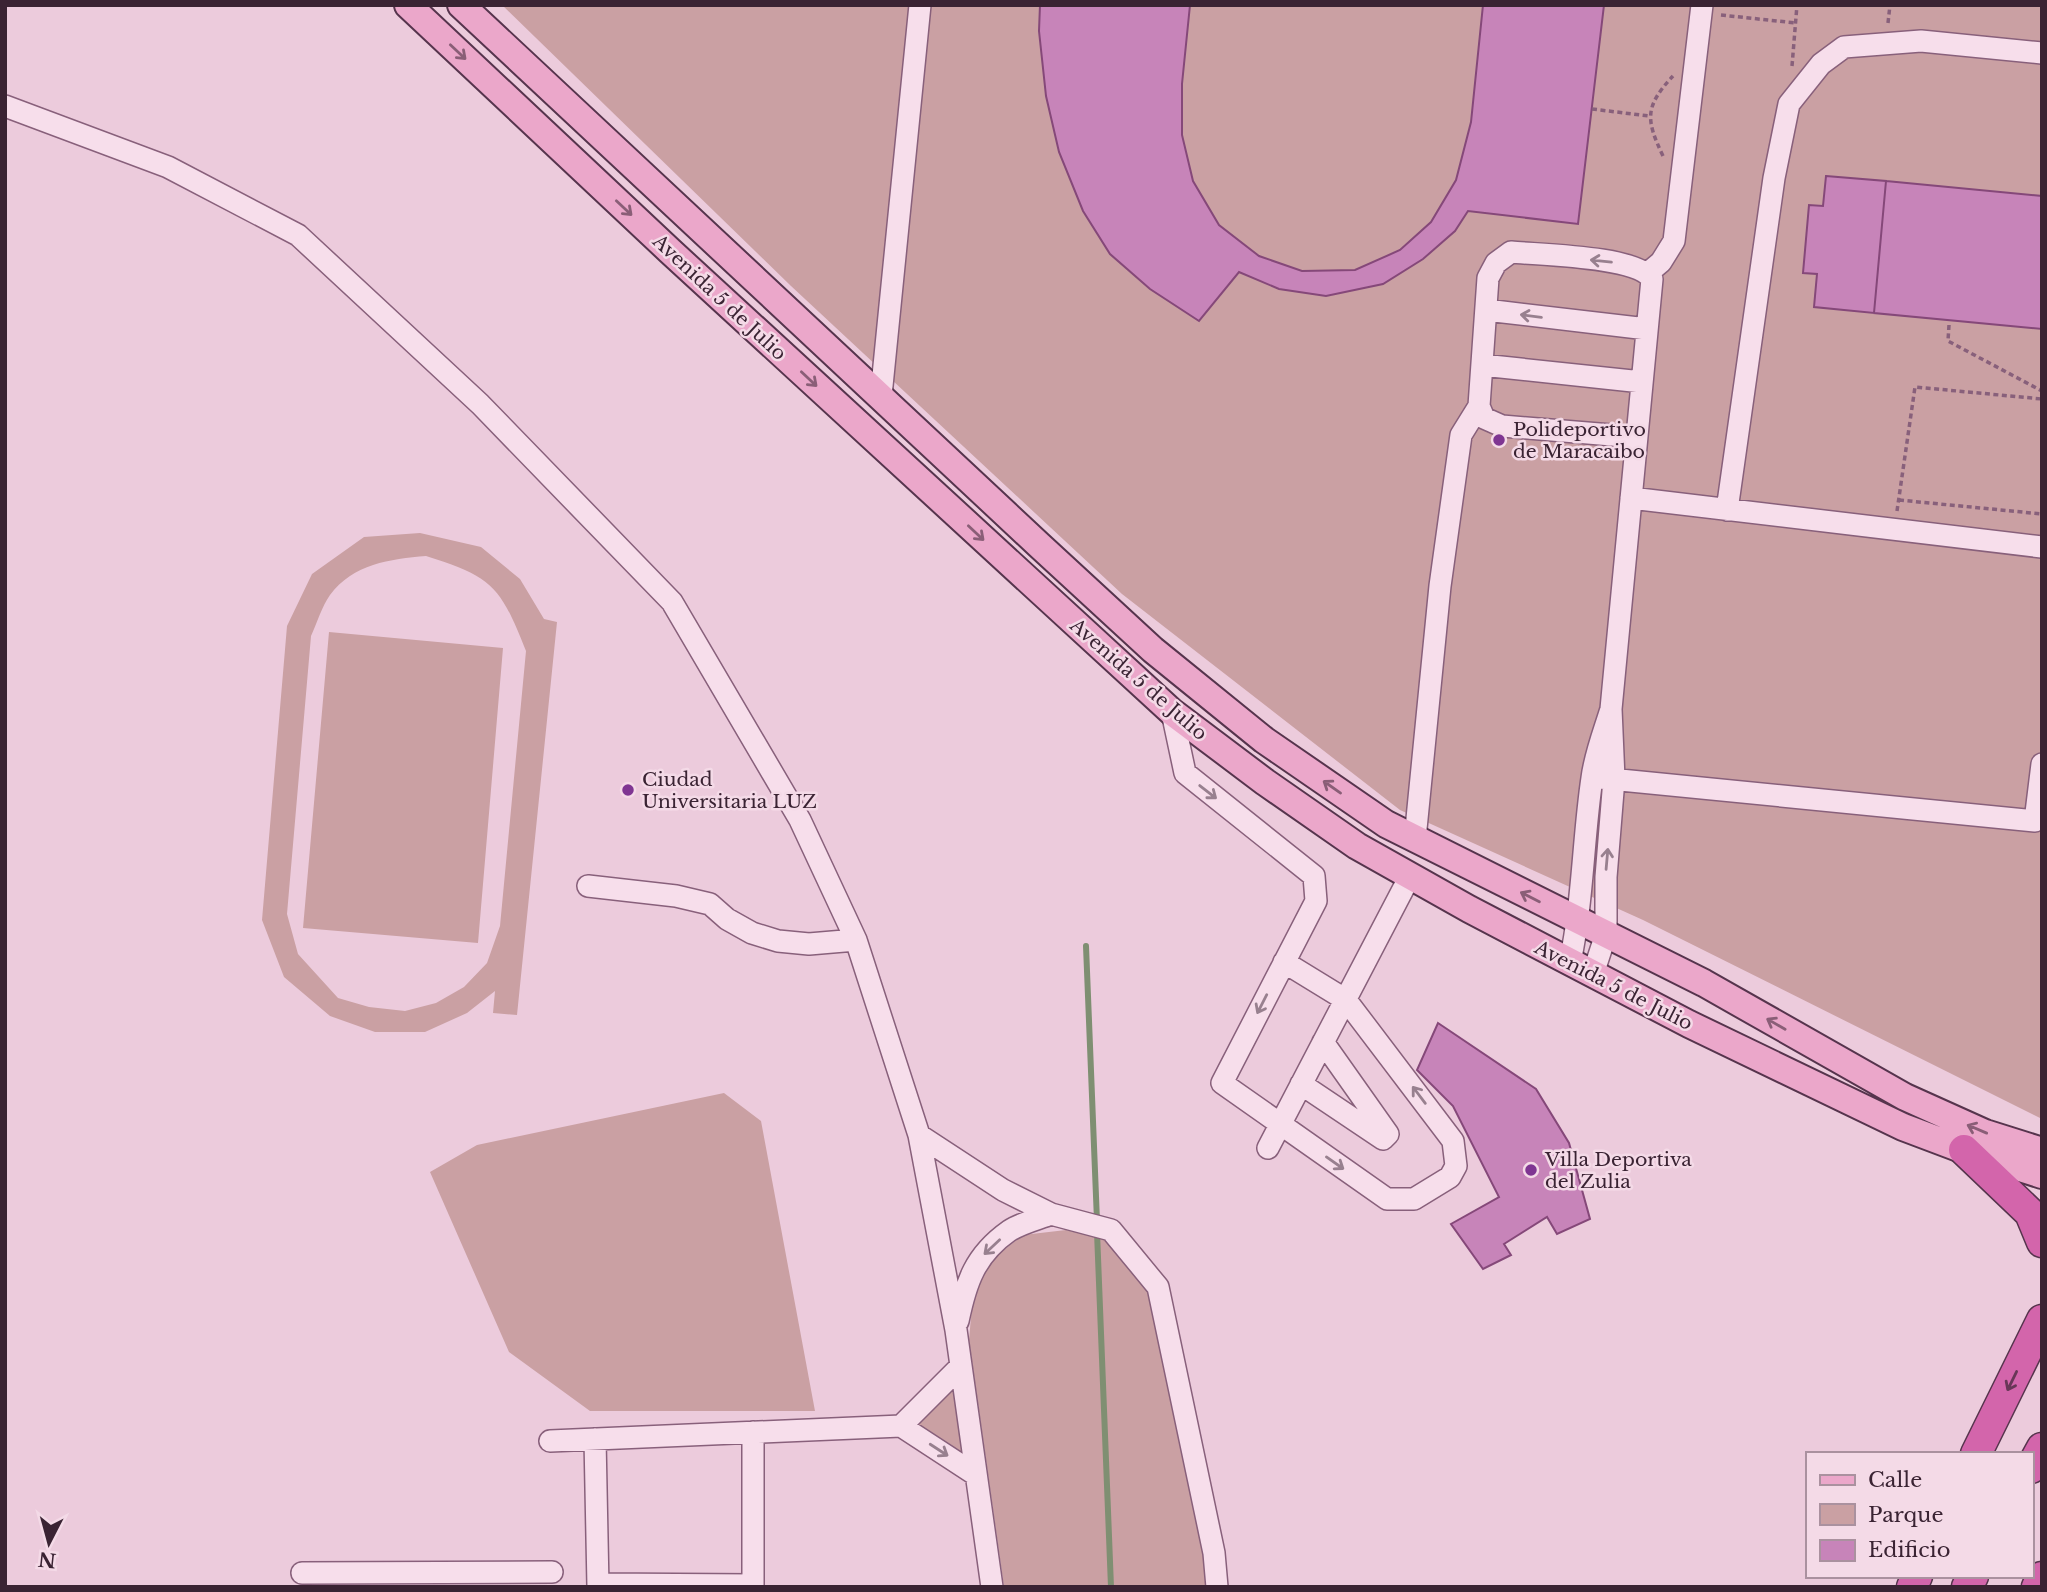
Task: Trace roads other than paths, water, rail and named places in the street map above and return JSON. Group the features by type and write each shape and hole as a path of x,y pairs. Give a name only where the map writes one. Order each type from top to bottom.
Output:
{"highway":[{"path":"1964,1150 2030,1213 2042,1242"},
{"path":"1977,1452 2042,1320"},
{"path":"2033,1464 2042,1448"},
{"path":"2038,1587 2042,1577"}],"main road":[{"name":"Avenida 5 de Julio","path":"408,5 853,420 1172,712 1357,846 1689,1024 1890,1121 1964,1150 2042,1175"},
{"name":"Avenida 5 de Julio","path":"461,5 1153,650 1264,740 1386,824 1704,983 1905,1097 1985,1133 2042,1151"},
{"path":"853,420 881,396"}],"lane":[{"path":"881,396 920,5"},
{"path":"1648,273 1661,262 1674,241 1702,9"},
{"path":"1727,510 1774,178 1789,104 1821,64 1844,47 1921,41 2042,53"},
{"path":"5,106 168,167 298,235 480,404 672,602 800,820 856,940 919,1135 956,1330 992,1587"},
{"path":"1582,968 1606,934 1606,877 1614,779 1611,709 1652,279 1648,273 1616,262 1511,252 1496,263 1488,278 1479,406 1484,418 1502,426 1636,437"},
{"path":"1486,310 1647,330"},
{"path":"1482,365 1642,382"},
{"path":"1415,839 1440,586 1461,435 1479,406"},
{"path":"1631,498 2042,547"},
{"path":"1582,968 1579,921 1592,777 1597,750 1611,709"},
{"path":"1172,712 1185,774 1314,876 1316,901 1284,962 1222,1083 1387,1199 1414,1199 1450,1177 1456,1166 1454,1141 1346,1000 1284,962"},
{"path":"1592,777 2035,821 2042,764"},
{"path":"1268,1148 1410,876"},
{"path":"588,886 676,896 710,904 727,919 752,933 778,942 809,944 856,940"},
{"path":"1301,1084 1383,1139 1388,1133 1323,1042"},
{"path":"919,1135 1003,1190 1051,1214 1111,1230 1158,1287 1214,1553 1217,1587"},
{"path":"956,1330 965,1286 985,1252 1011,1230 1051,1214"},
{"path":"901,1426 961,1366"},
{"path":"550,1441 901,1426 976,1475"},
{"path":"595,1439 598,1585 753,1586 753,1432"},
{"path":"302,1573 552,1572"}],"waterway":[{"path":"1086,946 1097,1221"},
{"path":"1097,1232 1111,1587"}],"place":[{"name":"Polideportivo de Maracaibo","path":"1499,440"},
{"name":"Ciudad Universitaria LUZ","path":"628,790"},
{"name":"Villa Deportiva del Zulia","path":"1531,1170"}]}
